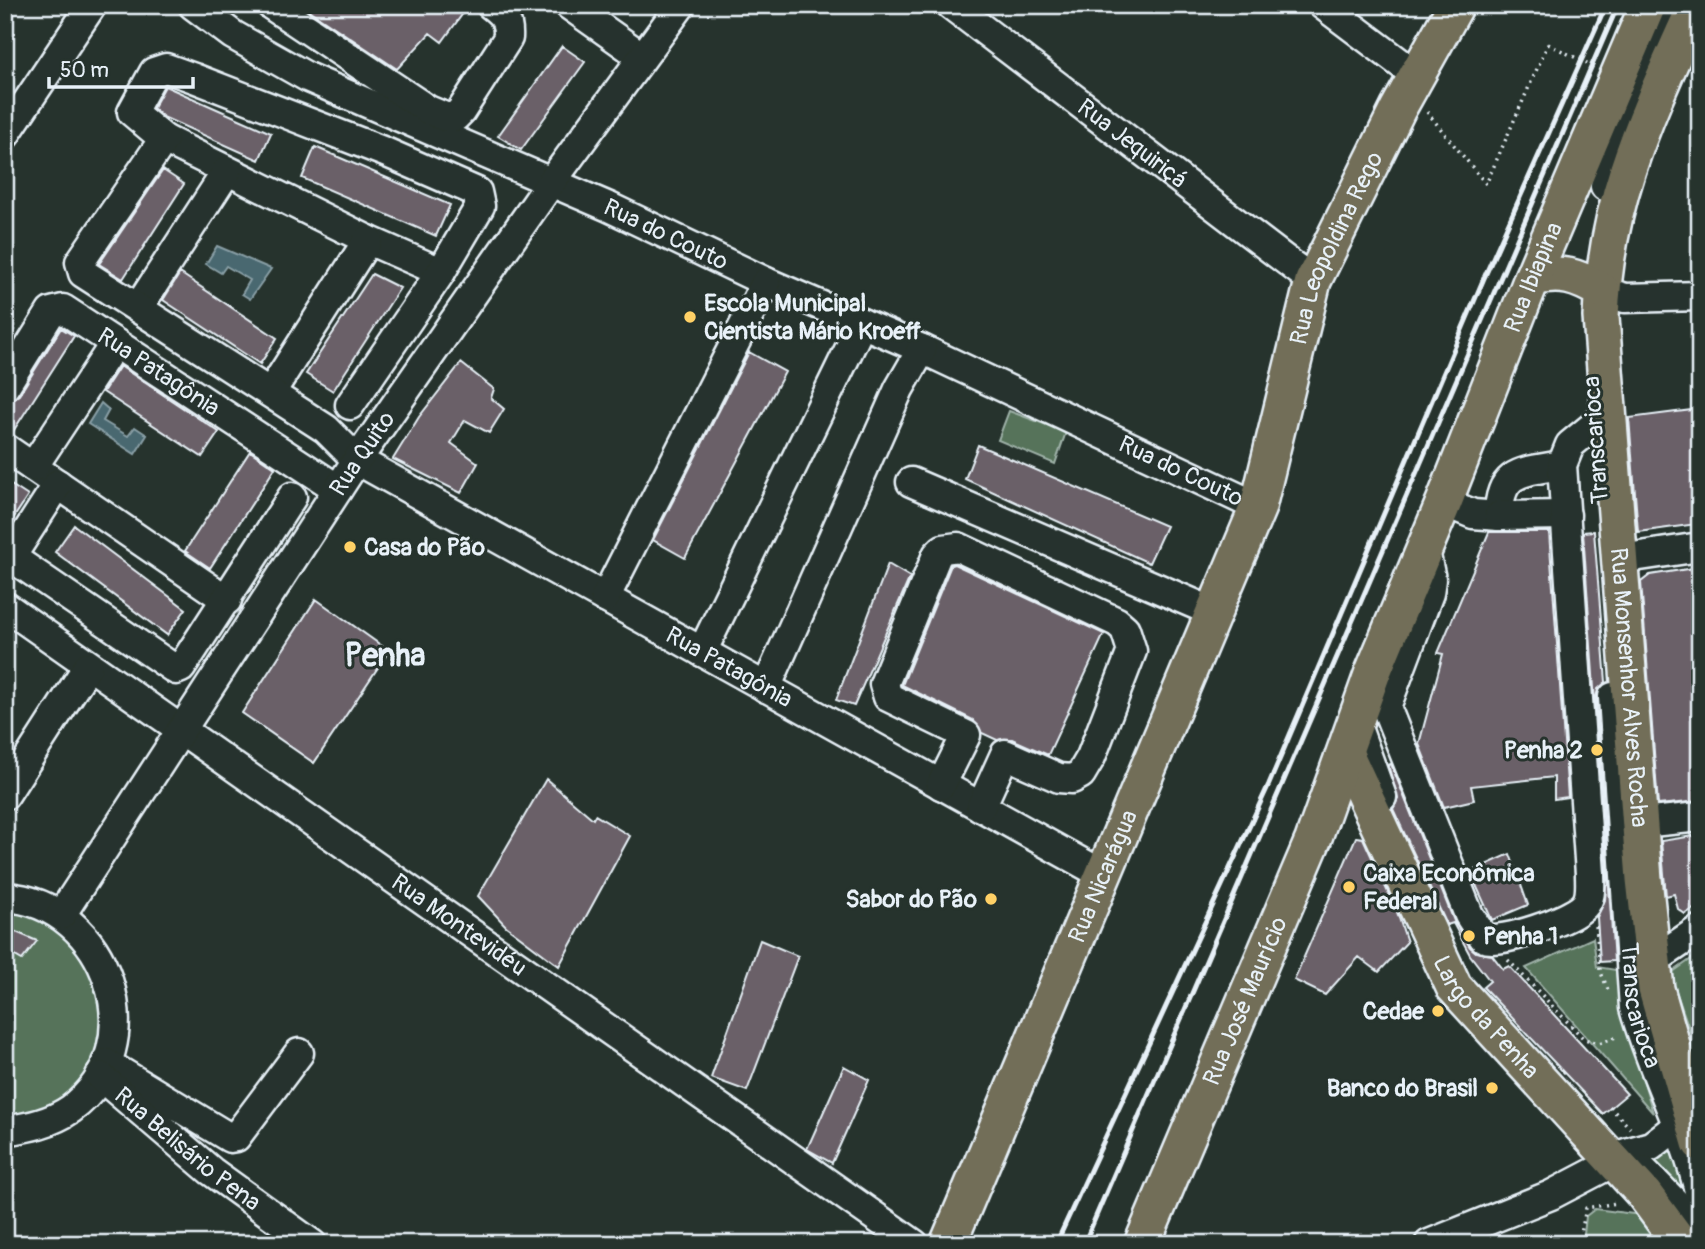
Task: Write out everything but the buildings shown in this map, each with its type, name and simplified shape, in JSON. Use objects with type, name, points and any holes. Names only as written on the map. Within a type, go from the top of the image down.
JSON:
[{"type":"main road","name":"Rua Leopoldina Rego","points":[[1258,507],[1313,281],[1411,85],[1456,5]]},
{"type":"main road","name":"Rua Ibiapina","points":[[1363,721],[1424,551],[1532,278],[1648,5]]},
{"type":"main road","name":"Rua Monsenhor Alves Rocha","points":[[1653,961],[1619,559],[1602,418],[1596,287],[1617,198],[1636,140],[1696,5]]},
{"type":"main road","points":[[1532,278],[1564,274],[1596,287]]},
{"type":"main road","name":"Rua Nicarágua","points":[[948,1244],[1258,507]]},
{"type":"main road","name":"Largo da Penha","points":[[1363,721],[1454,987],[1620,1157],[1681,1244]]},
{"type":"main road","name":"Rua José Maurício","points":[[1142,1244],[1363,721]]},
{"type":"main road","points":[[1653,961],[1656,989],[1692,1096],[1688,1134]]},
{"type":"street","points":[[5,135],[92,5]]},
{"type":"street","name":"Rua do Couto","points":[[192,5],[233,35],[309,78],[552,181],[766,282],[922,349],[1258,507]]},
{"type":"street","points":[[278,7],[428,110],[446,117],[455,117],[508,38],[509,26],[504,15],[491,5]]},
{"type":"street","points":[[569,5],[641,57]]},
{"type":"street","name":"Rua Quito","points":[[61,915],[357,460],[552,181],[681,5]]},
{"type":"street","name":"Rua Jequiriçá","points":[[951,5],[1313,281]]},
{"type":"street","points":[[1323,5],[1411,85]]},
{"type":"street","points":[[1532,278],[1562,245],[1668,5]]},
{"type":"street","points":[[350,405],[441,272],[480,206],[477,192],[385,152],[166,68],[154,72],[132,112],[164,139],[368,240],[441,272]]},
{"type":"street","points":[[1627,97],[1601,202],[1596,287],[1625,298],[1700,296]]},
{"type":"street","name":"Rua Patagônia","points":[[164,139],[80,262],[82,273],[327,429],[357,460],[1102,874]]},
{"type":"street","points":[[138,307],[227,171]]},
{"type":"street","points":[[271,392],[368,240]]},
{"type":"street","points":[[605,598],[766,282]]},
{"type":"street","name":"Rua Patagônia","points":[[5,386],[51,312],[57,308],[63,309],[338,489]]},
{"type":"street","points":[[702,652],[862,323]]},
{"type":"street","points":[[33,467],[115,343]]},
{"type":"street","points":[[766,688],[899,390],[922,349]]},
{"type":"street","points":[[1499,516],[1501,492],[1512,476],[1562,465],[1570,445],[1602,418]]},
{"type":"street","name":"Transcarioca","points":[[1602,418],[1632,995],[1646,1047],[1688,1134],[1700,1195]]},
{"type":"street","points":[[5,448],[226,600]]},
{"type":"street","name":"Rua Monsenhor Alves Rocha","points":[[1495,940],[1574,914],[1585,906],[1589,897],[1590,874],[1562,465]]},
{"type":"street","points":[[911,482],[1213,612]]},
{"type":"street","points":[[58,484],[8,555],[176,670],[181,668],[292,497]]},
{"type":"street","points":[[1444,502],[1474,514],[1566,515]]},
{"type":"street","points":[[950,547],[958,547],[1117,622],[1130,639],[1132,651],[1091,757],[1081,774],[1072,779],[1059,778],[1005,754],[888,697],[885,691],[884,684],[937,555],[950,547]]},
{"type":"street","points":[[1619,559],[1700,547]]},
{"type":"street","name":"Rua Montevidéu","points":[[5,606],[914,1244]]},
{"type":"street","points":[[5,795],[88,666]]},
{"type":"street","name":"Largo da Penha","points":[[1363,721],[1469,915],[1484,938],[1495,940]]},
{"type":"street","points":[[941,785],[966,735]]},
{"type":"street","points":[[981,807],[1005,754]]},
{"type":"street","points":[[1641,823],[1700,817]]},
{"type":"street","points":[[5,897],[23,898],[61,915],[91,945],[107,973],[113,994],[114,1024],[103,1070],[72,1108],[37,1126],[5,1131]]},
{"type":"street","points":[[1653,961],[1700,929]]},
{"type":"street","points":[[103,1070],[230,1138],[236,1137],[299,1053]]},
{"type":"street","name":"Rua Belisário Pena","points":[[103,1070],[211,1171],[312,1244]]},
{"type":"street","points":[[1429,1244],[1551,1195],[1620,1157],[1688,1134]]},
{"type":"street","points":[[1620,1157],[1700,1228]]},
{"type":"path","points":[[1411,85],[1421,105],[1486,184],[1548,44],[1603,71]]},
{"type":"path","points":[[1495,940],[1505,957],[1584,1039],[1599,1043],[1624,1034]]},
{"type":"path","points":[[1579,1244],[1586,1208],[1623,1201]]},
{"type":"green space","points":[[1009,411],[1066,432],[1055,464],[998,440]]},
{"type":"green space","points":[[5,909],[39,918],[69,938],[82,952],[100,983],[104,1016],[91,1067],[74,1094],[66,1102],[52,1109],[5,1123]]},
{"type":"green space","points":[[1593,938],[1597,967],[1616,970],[1619,997],[1653,1113],[1526,968]]},
{"type":"green space","points":[[1700,953],[1700,1060],[1670,974]]},
{"type":"green space","points":[[1677,1144],[1700,1211],[1644,1163]]},
{"type":"green space","points":[[1595,1209],[1641,1215],[1661,1244],[1583,1244],[1586,1216]]},
{"type":"water","points":[[217,246],[271,269],[250,299],[242,294],[250,280],[226,266],[221,273],[206,264]]},
{"type":"water","points":[[101,403],[109,410],[103,421],[128,436],[135,427],[147,435],[135,454],[88,424]]},
{"type":"railway","points":[[1056,1244],[1269,784],[1484,278],[1606,5]]},
{"type":"railway","points":[[1084,1244],[1618,5]]},
{"type":"place","name":"Escola Municipal Cientista Mário Kroeff","points":[[690,317]]},
{"type":"place","name":"Casa do Pão","points":[[350,547]]},
{"type":"place","name":"Penha 2","points":[[1597,750]]},
{"type":"place","name":"Caixa Econômica Federal","points":[[1349,887]]},
{"type":"place","name":"Sabor do Pão","points":[[991,899]]},
{"type":"place","name":"Penha 1","points":[[1469,936]]},
{"type":"place","name":"Cedae","points":[[1438,1011]]},
{"type":"place","name":"Banco do Brasil","points":[[1492,1088]]},
{"type":"district","name":"Penha","points":[[385,656]]}]
